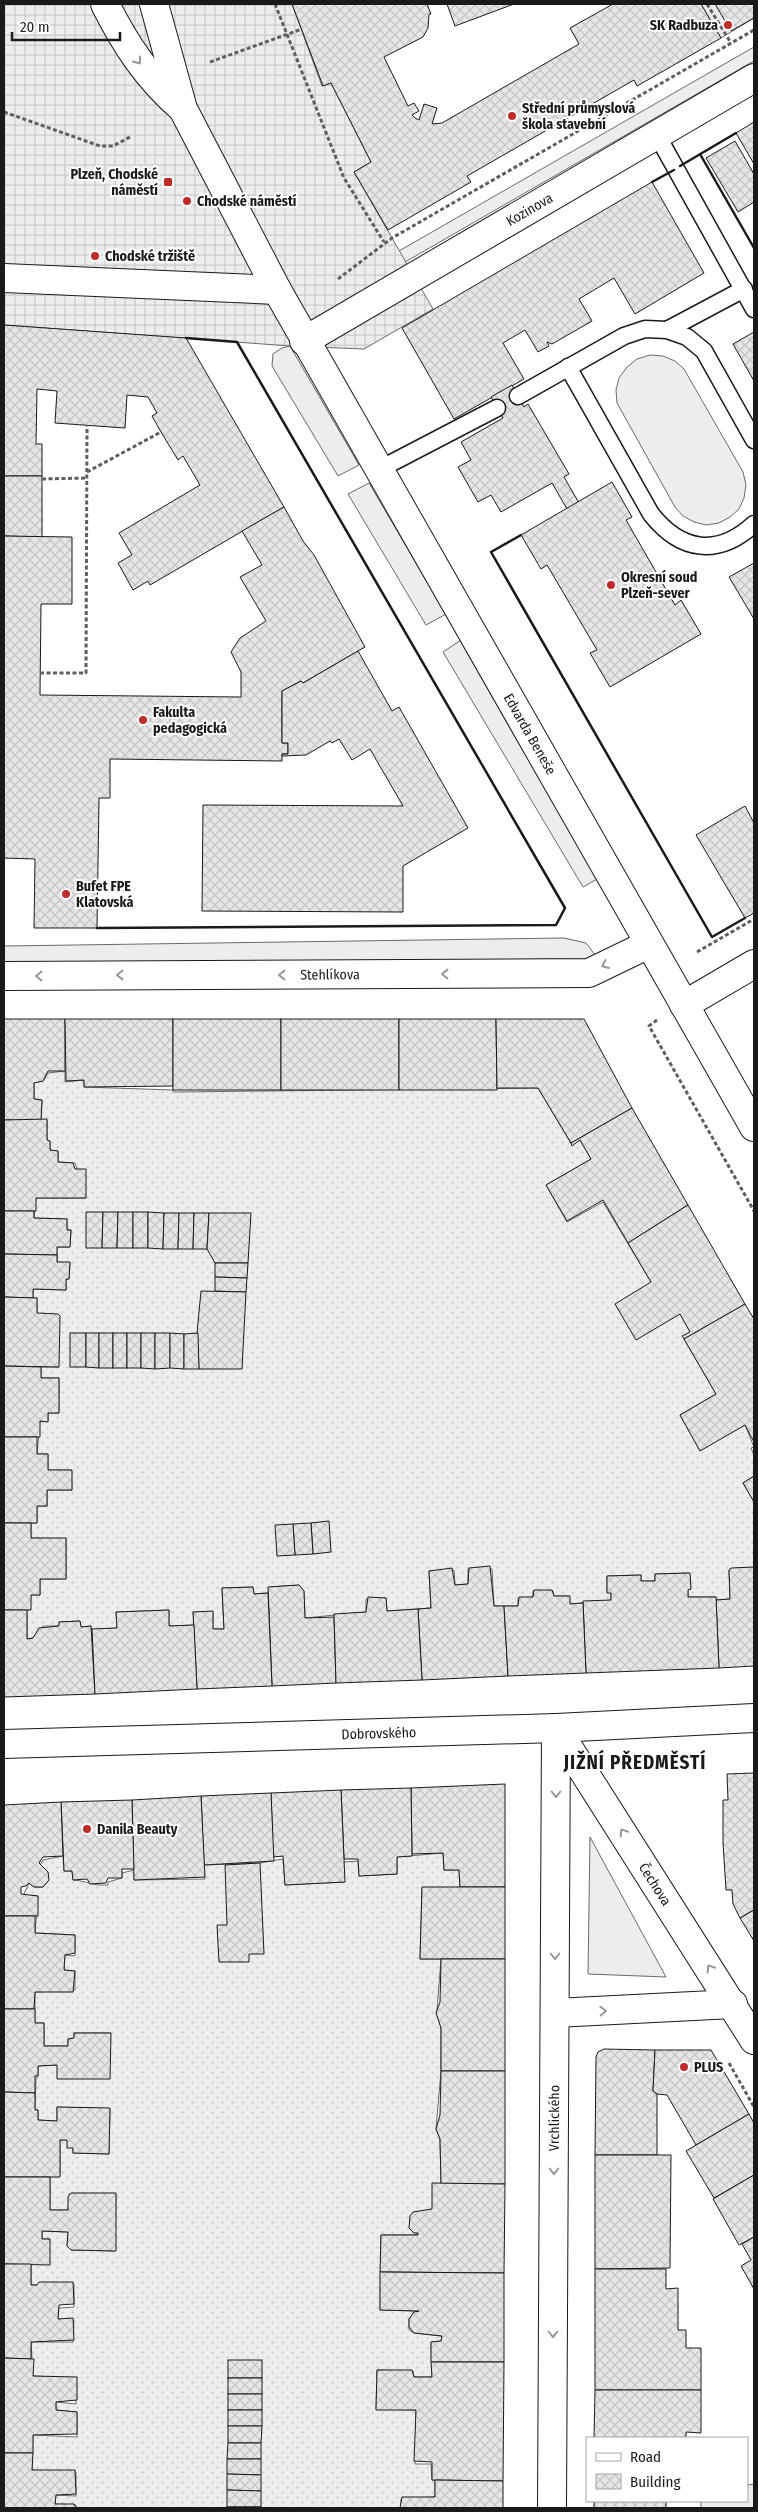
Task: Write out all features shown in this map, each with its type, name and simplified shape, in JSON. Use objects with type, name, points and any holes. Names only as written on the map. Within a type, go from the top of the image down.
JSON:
[{"type":"street","points":[[105,4],[126,42],[149,76],[183,109]]},
{"type":"street","points":[[154,4],[183,109],[304,340]]},
{"type":"street","name":"Kozinova","points":[[304,340],[754,78]]},
{"type":"street","points":[[4,278],[277,290]]},
{"type":"street","name":"Edvarda Beneše","points":[[304,340],[754,1127]]},
{"type":"street","name":"Stehlíkova","points":[[4,976],[588,973],[650,944]]},
{"type":"street","points":[[684,1005],[754,964]]},
{"type":"street","name":"Dobrovského","points":[[4,1744],[556,1728],[754,1718]]},
{"type":"street","name":"Čechova","points":[[556,1728],[733,2004],[754,2040]]},
{"type":"street","name":"Vrchlického","points":[[552,2508],[556,1728]]},
{"type":"street","points":[[555,2013],[733,2004]]},
{"type":"lane","points":[[657,135],[754,309]]},
{"type":"lane","points":[[666,330],[744,289]]},
{"type":"lane","points":[[518,396],[624,336],[645,329],[666,330],[687,337],[704,351],[754,440]]},
{"type":"lane","points":[[568,367],[651,514],[664,530],[681,542],[700,546],[720,545],[740,537],[754,524]]},
{"type":"lane","points":[[378,470],[497,408]]},
{"type":"path","points":[[275,4],[344,178],[384,242]]},
{"type":"path","points":[[707,4],[731,44]]},
{"type":"path","points":[[210,62],[302,30]]},
{"type":"path","points":[[338,280],[384,242],[754,30]]},
{"type":"path","points":[[4,112],[100,146],[113,146],[132,136]]},
{"type":"path","points":[[40,673],[86,673],[87,426]]},
{"type":"path","points":[[87,473],[162,432]]},
{"type":"path","points":[[42,479],[87,478]]},
{"type":"path","points":[[697,952],[754,919]]},
{"type":"path","points":[[684,1005],[649,1026],[754,1211]]},
{"type":"shaded area","name":"Chodské náměstí","points":[[4,4],[292,4],[322,86],[331,83],[371,162],[354,172],[433,309],[364,349],[290,346],[4,325]]},
{"type":"shaded area","name":"SK Radbuza","points":[[701,4],[754,4],[754,18],[721,38]]},
{"type":"shaded area","points":[[754,47],[754,61],[386,273],[399,251]]},
{"type":"shaded area","points":[[290,346],[359,465],[338,476],[272,366],[273,354],[282,348]]},
{"type":"shaded area","points":[[650,355],[663,356],[675,361],[684,369],[743,472],[746,485],[744,498],[739,509],[719,523],[706,525],[694,522],[683,516],[675,507],[617,403],[616,390],[619,378],[627,367],[637,359]]},
{"type":"shaded area","points":[[369,483],[446,614],[426,625],[348,494]]},
{"type":"shaded area","points":[[461,640],[599,878],[583,887],[443,652]]},
{"type":"shaded area","points":[[564,938],[586,943],[595,955],[586,959],[4,966],[4,946]]},
{"type":"shaded area","points":[[65,1071],[65,1082],[84,1080],[84,1087],[173,1090],[174,1092],[538,1088],[572,1145],[580,1140],[591,1159],[546,1185],[567,1222],[603,1202],[651,1282],[680,1314],[692,1335],[684,1339],[716,1394],[680,1415],[700,1450],[745,1425],[754,1447],[751,1448],[754,1455],[754,1476],[743,1483],[754,1502],[754,1569],[729,1570],[730,1599],[716,1600],[716,1597],[688,1597],[688,1590],[691,1589],[689,1573],[655,1574],[655,1581],[641,1581],[641,1575],[607,1576],[607,1592],[611,1593],[611,1600],[570,1604],[569,1596],[554,1596],[553,1591],[533,1591],[533,1597],[518,1599],[518,1606],[494,1606],[492,1569],[468,1569],[468,1584],[455,1585],[454,1570],[429,1571],[431,1608],[387,1611],[386,1598],[366,1599],[366,1612],[305,1618],[304,1591],[299,1585],[269,1587],[268,1593],[254,1594],[253,1587],[222,1588],[224,1629],[213,1629],[213,1613],[193,1612],[194,1625],[169,1626],[169,1610],[116,1612],[117,1628],[92,1630],[91,1626],[81,1627],[80,1621],[59,1622],[59,1626],[43,1626],[33,1638],[27,1639],[27,1610],[31,1595],[40,1595],[40,1579],[66,1579],[66,1539],[31,1538],[31,1523],[37,1523],[37,1506],[47,1506],[47,1490],[72,1490],[71,1470],[48,1470],[48,1454],[37,1454],[40,1421],[48,1421],[48,1413],[59,1413],[59,1378],[41,1378],[41,1367],[59,1367],[37,1313],[37,1298],[33,1298],[33,1289],[66,1290],[66,1279],[69,1279],[70,1263],[57,1262],[57,1247],[70,1247],[71,1230],[67,1230],[67,1219],[34,1218],[36,1198],[86,1198],[75,1163],[58,1162],[58,1151],[50,1150],[50,1141],[47,1140],[47,1120],[41,1120],[42,1100],[34,1099],[34,1083],[44,1080],[48,1073]]},
{"type":"shaded area","points":[[590,1837],[666,1977],[588,1974]]},
{"type":"shaded area","points":[[443,1853],[444,1870],[459,1870],[460,1888],[422,1888],[420,1959],[441,1959],[437,2010],[441,2028],[441,2071],[436,2129],[440,2139],[441,2185],[432,2209],[409,2228],[418,2235],[381,2235],[380,2310],[416,2311],[409,2319],[409,2330],[414,2333],[442,2336],[441,2341],[431,2342],[432,2377],[414,2377],[413,2371],[377,2370],[376,2409],[416,2410],[415,2464],[431,2464],[432,2480],[435,2480],[435,2497],[401,2499],[401,2508],[76,2508],[76,2505],[55,2504],[56,2495],[76,2496],[76,2472],[32,2470],[33,2435],[77,2437],[77,2412],[56,2410],[56,2402],[76,2404],[76,2378],[33,2376],[31,2342],[73,2342],[74,2320],[58,2319],[59,2308],[74,2307],[74,2284],[31,2285],[31,2264],[50,2239],[42,2239],[42,2231],[68,2232],[67,2246],[71,2250],[115,2251],[116,2194],[69,2194],[68,2210],[50,2210],[50,2177],[60,2176],[60,2140],[67,2140],[73,2148],[73,2153],[109,2154],[110,2109],[57,2107],[57,2121],[38,2120],[38,2110],[35,2110],[36,2078],[38,2076],[38,2066],[57,2065],[111,2033],[74,2033],[74,2038],[68,2039],[68,2046],[44,2046],[44,2023],[35,2023],[35,1992],[75,1990],[75,1971],[64,1970],[65,1955],[75,1956],[75,1935],[35,1933],[38,1896],[23,1896],[29,1883],[34,1887],[43,1887],[48,1881],[48,1872],[40,1865],[43,1860],[63,1856],[64,1871],[72,1871],[73,1880],[102,1885],[108,1885],[108,1882],[122,1878],[122,1873],[134,1870],[134,1880],[205,1879],[204,1865],[260,1863],[283,1859],[285,1885],[344,1882],[343,1862],[358,1861],[359,1876],[397,1874],[397,1857]]},
{"type":"shaded area","points":[[754,2484],[754,2508],[701,2508],[701,2502],[748,2502],[748,2485]]},
{"type":"building","name":"Střední průmyslová škola stavební","points":[[292,4],[427,4],[431,14],[429,14],[428,28],[423,37],[384,57],[408,106],[414,103],[419,111],[412,115],[415,118],[419,120],[424,104],[437,108],[432,124],[442,123],[579,44],[570,28],[613,4],[701,4],[721,38],[637,86],[634,80],[467,176],[471,182],[388,230],[354,172],[371,162],[331,83],[323,86]]},
{"type":"building","points":[[447,4],[514,4],[455,26]]},
{"type":"building","name":"SK Radbuza","points":[[715,4],[754,4],[754,18],[731,31]]},
{"type":"building","points":[[754,122],[754,164],[736,133]]},
{"type":"building","points":[[735,141],[754,174],[754,202],[738,212],[706,158]]},
{"type":"building","points":[[652,182],[704,273],[635,314],[614,278],[579,299],[592,321],[552,344],[547,342],[549,346],[538,352],[525,330],[503,343],[524,379],[454,419],[402,328]]},
{"type":"building","points":[[4,325],[186,338],[284,507],[150,585],[148,581],[133,590],[118,563],[132,555],[119,533],[200,485],[183,456],[178,460],[161,432],[152,416],[157,413],[148,397],[127,395],[125,428],[55,423],[57,391],[37,389],[36,444],[42,444],[42,476],[4,476]]},
{"type":"building","points":[[754,332],[754,381],[733,344]]},
{"type":"building","points":[[512,385],[524,407],[528,404],[569,474],[564,477],[579,503],[567,509],[552,483],[501,512],[491,495],[478,502],[458,467],[471,460],[461,442],[503,418],[491,397]]},
{"type":"building","points":[[4,476],[42,476],[42,537],[4,536]]},
{"type":"building","name":"Okresní soud Plzeň-sever","points":[[612,482],[632,517],[626,520],[675,605],[681,600],[701,634],[610,687],[590,653],[597,650],[547,565],[541,569],[521,535]]},
{"type":"building","name":"Fakulta pedagogická","points":[[284,507],[303,541],[314,555],[365,647],[303,683],[301,681],[282,691],[282,743],[288,743],[288,754],[282,754],[282,761],[110,759],[110,798],[99,798],[97,928],[34,928],[35,859],[4,858],[4,536],[72,537],[72,604],[41,604],[40,695],[241,697],[241,672],[231,652],[240,638],[266,621],[240,577],[262,565],[242,531]]},
{"type":"building","points":[[754,563],[754,619],[729,577]]},
{"type":"building","points":[[358,651],[392,711],[399,707],[468,828],[403,866],[403,912],[202,911],[203,805],[403,806],[370,749],[352,760],[339,739],[332,743],[330,741],[306,755],[282,756],[282,754],[288,754],[288,743],[282,743],[282,691],[301,681],[303,683]]},
{"type":"building","points":[[745,806],[754,823],[754,913],[745,918],[696,835]]},
{"type":"building","points":[[4,1019],[65,1019],[65,1071],[48,1071],[43,1081],[34,1083],[34,1099],[42,1100],[41,1120],[4,1120]]},
{"type":"building","points":[[65,1019],[173,1019],[173,1086],[84,1087],[84,1080],[66,1081]]},
{"type":"building","points":[[173,1019],[281,1019],[281,1090],[173,1090]]},
{"type":"building","points":[[281,1019],[399,1019],[399,1090],[281,1090]]},
{"type":"building","points":[[399,1019],[496,1019],[497,1090],[399,1090]]},
{"type":"building","points":[[496,1019],[584,1019],[632,1108],[571,1143],[538,1088],[497,1088]]},
{"type":"building","points":[[632,1108],[688,1205],[628,1243],[603,1200],[567,1221],[546,1185],[591,1159],[580,1140],[572,1146],[571,1143]]},
{"type":"building","points":[[47,1119],[47,1140],[50,1141],[50,1150],[58,1151],[58,1162],[73,1163],[75,1169],[86,1169],[86,1198],[36,1198],[36,1211],[4,1211],[4,1120]]},
{"type":"building","points":[[688,1205],[745,1304],[684,1339],[682,1336],[690,1332],[680,1314],[636,1340],[615,1304],[651,1282],[628,1243]]},
{"type":"building","points":[[4,1211],[34,1211],[34,1218],[67,1219],[67,1230],[71,1230],[70,1247],[57,1247],[57,1255],[4,1254]]},
{"type":"building","points":[[86,1212],[103,1212],[102,1248],[86,1248]]},
{"type":"building","points":[[103,1212],[118,1212],[117,1248],[102,1248]]},
{"type":"building","points":[[118,1212],[133,1212],[133,1248],[117,1248]]},
{"type":"building","points":[[133,1212],[148,1212],[148,1248],[133,1248]]},
{"type":"building","points":[[148,1212],[164,1213],[163,1249],[148,1248]]},
{"type":"building","points":[[164,1213],[179,1213],[178,1249],[163,1249]]},
{"type":"building","points":[[179,1213],[194,1213],[193,1249],[178,1249]]},
{"type":"building","points":[[194,1213],[209,1213],[207,1249],[193,1249]]},
{"type":"building","points":[[209,1213],[251,1213],[248,1263],[215,1263],[207,1249]]},
{"type":"building","points":[[4,1254],[57,1255],[57,1262],[70,1262],[69,1279],[66,1279],[66,1290],[33,1289],[33,1298],[4,1297]]},
{"type":"building","points":[[215,1263],[248,1263],[247,1278],[215,1277]]},
{"type":"building","points":[[215,1277],[247,1278],[246,1292],[215,1291]]},
{"type":"building","points":[[201,1291],[246,1292],[242,1369],[199,1369],[197,1333]]},
{"type":"building","points":[[4,1297],[37,1298],[37,1313],[58,1314],[60,1316],[59,1367],[4,1366]]},
{"type":"building","points":[[745,1304],[754,1319],[754,1442],[745,1425],[700,1451],[680,1415],[716,1394],[684,1339]]},
{"type":"building","points":[[70,1333],[86,1333],[86,1367],[70,1367]]},
{"type":"building","points":[[86,1333],[99,1333],[99,1368],[86,1367]]},
{"type":"building","points":[[99,1333],[113,1333],[113,1368],[99,1368]]},
{"type":"building","points":[[113,1333],[127,1333],[127,1368],[113,1368]]},
{"type":"building","points":[[127,1333],[141,1333],[141,1368],[127,1368]]},
{"type":"building","points":[[141,1333],[155,1333],[155,1369],[141,1368]]},
{"type":"building","points":[[155,1333],[170,1333],[170,1368],[155,1369]]},
{"type":"building","points":[[170,1333],[184,1334],[184,1369],[170,1368]]},
{"type":"building","points":[[198,1333],[199,1369],[184,1369],[184,1334]]},
{"type":"building","points":[[4,1366],[41,1367],[41,1378],[59,1378],[59,1413],[48,1413],[48,1422],[40,1421],[40,1437],[4,1437]]},
{"type":"building","points":[[4,1437],[37,1437],[37,1454],[48,1454],[48,1470],[72,1470],[72,1490],[47,1490],[47,1506],[37,1506],[37,1523],[4,1523]]},
{"type":"building","points":[[754,1476],[754,1502],[743,1483]]},
{"type":"building","points":[[329,1521],[331,1552],[313,1554],[311,1523]]},
{"type":"building","points":[[4,1523],[31,1523],[31,1538],[66,1538],[66,1579],[40,1579],[40,1595],[31,1595],[31,1610],[4,1610]]},
{"type":"building","points":[[311,1523],[313,1554],[295,1555],[293,1524]]},
{"type":"building","points":[[293,1524],[295,1555],[277,1556],[275,1525]]},
{"type":"building","points":[[490,1566],[494,1606],[504,1606],[508,1676],[422,1680],[418,1609],[431,1608],[429,1571],[452,1568],[455,1585],[468,1584],[469,1568]]},
{"type":"building","points":[[754,1567],[754,1666],[719,1668],[716,1600],[730,1599],[729,1570],[731,1568]]},
{"type":"building","points":[[690,1573],[691,1589],[688,1590],[688,1597],[716,1597],[719,1668],[586,1673],[583,1601],[611,1600],[611,1593],[607,1593],[607,1576],[641,1575],[641,1581],[655,1581],[655,1574]]},
{"type":"building","points":[[299,1585],[304,1591],[305,1618],[334,1617],[336,1683],[272,1686],[268,1587]]},
{"type":"building","points":[[253,1587],[254,1594],[268,1593],[272,1686],[197,1689],[193,1612],[213,1611],[213,1629],[224,1629],[222,1588]]},
{"type":"building","points":[[534,1590],[552,1590],[554,1596],[570,1596],[570,1604],[583,1603],[586,1673],[508,1676],[504,1606],[518,1606],[519,1597],[533,1597]]},
{"type":"building","points":[[368,1597],[386,1598],[387,1611],[418,1609],[422,1680],[336,1683],[334,1614],[366,1612]]},
{"type":"building","points":[[4,1610],[27,1610],[27,1639],[33,1638],[39,1628],[59,1626],[59,1622],[80,1621],[81,1627],[91,1626],[95,1694],[4,1697]]},
{"type":"building","points":[[169,1610],[169,1626],[194,1625],[197,1689],[95,1694],[92,1629],[117,1628],[116,1612]]},
{"type":"building","points":[[754,1773],[754,1910],[740,1918],[733,1904],[732,1890],[726,1890],[723,1800],[728,1800],[727,1774]]},
{"type":"building","points":[[505,1784],[505,1887],[460,1887],[459,1870],[444,1870],[443,1853],[412,1854],[411,1788]]},
{"type":"building","points":[[411,1788],[412,1856],[397,1857],[397,1874],[359,1876],[358,1859],[344,1859],[341,1790]]},
{"type":"building","points":[[341,1790],[345,1882],[285,1885],[283,1856],[273,1857],[271,1793]]},
{"type":"building","points":[[271,1793],[274,1861],[204,1865],[201,1796]]},
{"type":"building","points":[[201,1796],[205,1877],[134,1880],[132,1800]]},
{"type":"building","points":[[132,1800],[134,1869],[122,1869],[122,1878],[108,1878],[106,1883],[90,1884],[87,1879],[73,1880],[72,1871],[64,1871],[61,1802]]},
{"type":"building","points":[[61,1802],[63,1856],[43,1857],[39,1863],[48,1872],[49,1880],[43,1887],[34,1887],[29,1883],[21,1887],[21,1894],[38,1896],[38,1916],[4,1916],[4,1805]]},
{"type":"building","points":[[260,1863],[264,1954],[249,1954],[249,1962],[219,1962],[217,1925],[227,1925],[225,1865]]},
{"type":"building","points":[[422,1887],[505,1887],[505,1959],[420,1959]]},
{"type":"building","points":[[754,1910],[754,1941],[740,1918]]},
{"type":"building","points":[[4,1916],[35,1916],[35,1933],[75,1935],[75,1953],[65,1955],[64,1970],[75,1971],[73,1992],[35,1992],[34,2009],[4,2009]]},
{"type":"building","points":[[441,1959],[505,1959],[505,2071],[441,2071],[441,2028],[436,2013],[440,2002]]},
{"type":"building","points":[[4,2009],[35,2009],[35,2023],[44,2023],[44,2046],[68,2046],[68,2039],[74,2038],[74,2033],[111,2033],[110,2079],[57,2079],[57,2065],[38,2066],[38,2076],[35,2076],[35,2093],[4,2092]]},
{"type":"building","points":[[604,2049],[655,2050],[653,2091],[657,2094],[657,2155],[595,2155],[596,2057],[598,2052]]},
{"type":"building","points":[[655,2050],[711,2050],[749,2114],[696,2145],[667,2095],[657,2094],[653,2091]]},
{"type":"building","points":[[441,2071],[505,2071],[505,2184],[441,2184],[440,2139],[436,2129],[440,2115]]},
{"type":"building","points":[[4,2092],[35,2093],[35,2110],[38,2110],[38,2120],[57,2121],[57,2107],[110,2108],[109,2154],[73,2153],[73,2148],[67,2148],[67,2140],[60,2140],[60,2177],[4,2177]]},
{"type":"building","points":[[749,2114],[754,2123],[754,2175],[714,2198],[686,2151]]},
{"type":"building","points":[[595,2155],[671,2155],[670,2268],[595,2269]]},
{"type":"building","points":[[754,2175],[754,2237],[739,2245],[713,2199]]},
{"type":"building","points":[[4,2177],[50,2177],[50,2210],[68,2210],[68,2197],[71,2193],[116,2193],[116,2251],[71,2250],[67,2246],[68,2232],[42,2231],[42,2239],[50,2239],[50,2265],[4,2264]]},
{"type":"building","points":[[432,2183],[505,2184],[504,2273],[380,2272],[381,2235],[418,2235],[418,2233],[414,2233],[409,2228],[410,2216],[413,2212],[432,2209]]},
{"type":"building","points":[[754,2237],[754,2289],[741,2266],[751,2260],[742,2244]]},
{"type":"building","points":[[4,2264],[31,2264],[31,2285],[37,2285],[39,2282],[73,2282],[74,2304],[59,2305],[58,2319],[73,2318],[74,2340],[31,2342],[31,2359],[4,2358]]},
{"type":"building","points":[[595,2269],[666,2269],[666,2289],[678,2288],[678,2330],[686,2330],[686,2348],[701,2348],[701,2390],[595,2390]]},
{"type":"building","points":[[380,2272],[504,2273],[504,2362],[431,2362],[431,2342],[441,2341],[442,2336],[414,2333],[409,2327],[409,2319],[414,2312],[419,2311],[380,2310]]},
{"type":"building","points":[[4,2358],[34,2359],[33,2376],[77,2377],[77,2400],[56,2402],[56,2410],[77,2412],[77,2434],[33,2435],[33,2453],[4,2453]]},
{"type":"building","points":[[228,2360],[262,2360],[262,2378],[228,2378]]},
{"type":"building","points":[[431,2362],[504,2362],[503,2481],[432,2480],[432,2462],[414,2461],[416,2410],[376,2410],[377,2370],[412,2370],[414,2377],[432,2377]]},
{"type":"building","points":[[228,2378],[262,2378],[262,2394],[228,2394]]},
{"type":"building","points":[[595,2390],[701,2390],[701,2433],[686,2432],[686,2437],[594,2437]]},
{"type":"building","points":[[228,2394],[262,2394],[262,2410],[228,2410]]},
{"type":"building","points":[[228,2410],[262,2410],[262,2426],[228,2426]]},
{"type":"building","points":[[228,2426],[262,2426],[261,2443],[228,2443]]},
{"type":"building","points":[[228,2443],[261,2443],[261,2459],[227,2459]]},
{"type":"building","points":[[4,2453],[33,2453],[32,2470],[75,2470],[76,2494],[56,2495],[55,2504],[74,2504],[76,2508],[4,2508]]},
{"type":"building","points":[[227,2459],[261,2459],[261,2475],[227,2474]]},
{"type":"building","points":[[227,2474],[261,2475],[261,2491],[227,2490]]},
{"type":"building","points":[[435,2480],[503,2481],[503,2508],[400,2508],[402,2497],[435,2497]]},
{"type":"building","points":[[227,2490],[261,2491],[261,2507],[227,2507]]},
{"type":"building","points":[[594,2502],[666,2502],[666,2508],[594,2508]]},
{"type":"building","points":[[261,2507],[261,2508],[227,2508]]},
{"type":"wall","points":[[680,166],[736,133]]},
{"type":"wall","points":[[700,154],[754,248]]},
{"type":"wall","points":[[652,182],[674,170]]},
{"type":"wall","points":[[97,928],[556,925],[565,908],[237,342],[186,338]]},
{"type":"wall","points":[[521,535],[491,552],[712,937],[745,918]]},
{"type":"place","name":"SK Radbuza","points":[[728,25]]},
{"type":"place","name":"Střední průmyslová škola stavební","points":[[512,116]]},
{"type":"place","name":"Plzeň, Chodské náměstí","points":[[168,182]]},
{"type":"place","name":"Chodské náměstí","points":[[187,201]]},
{"type":"place","name":"Chodské tržiště","points":[[95,256]]},
{"type":"place","name":"Okresní soud Plzeň-sever","points":[[611,585]]},
{"type":"place","name":"Fakulta pedagogická","points":[[143,720]]},
{"type":"place","name":"Bufet FPE Klatovská","points":[[66,894]]},
{"type":"place","name":"Danila Beauty","points":[[87,1829]]},
{"type":"place","name":"PLUS","points":[[684,2067]]},
{"type":"district","name":"JIŽNÍ PŘEDMĚSTÍ","points":[[635,1762]]}]
